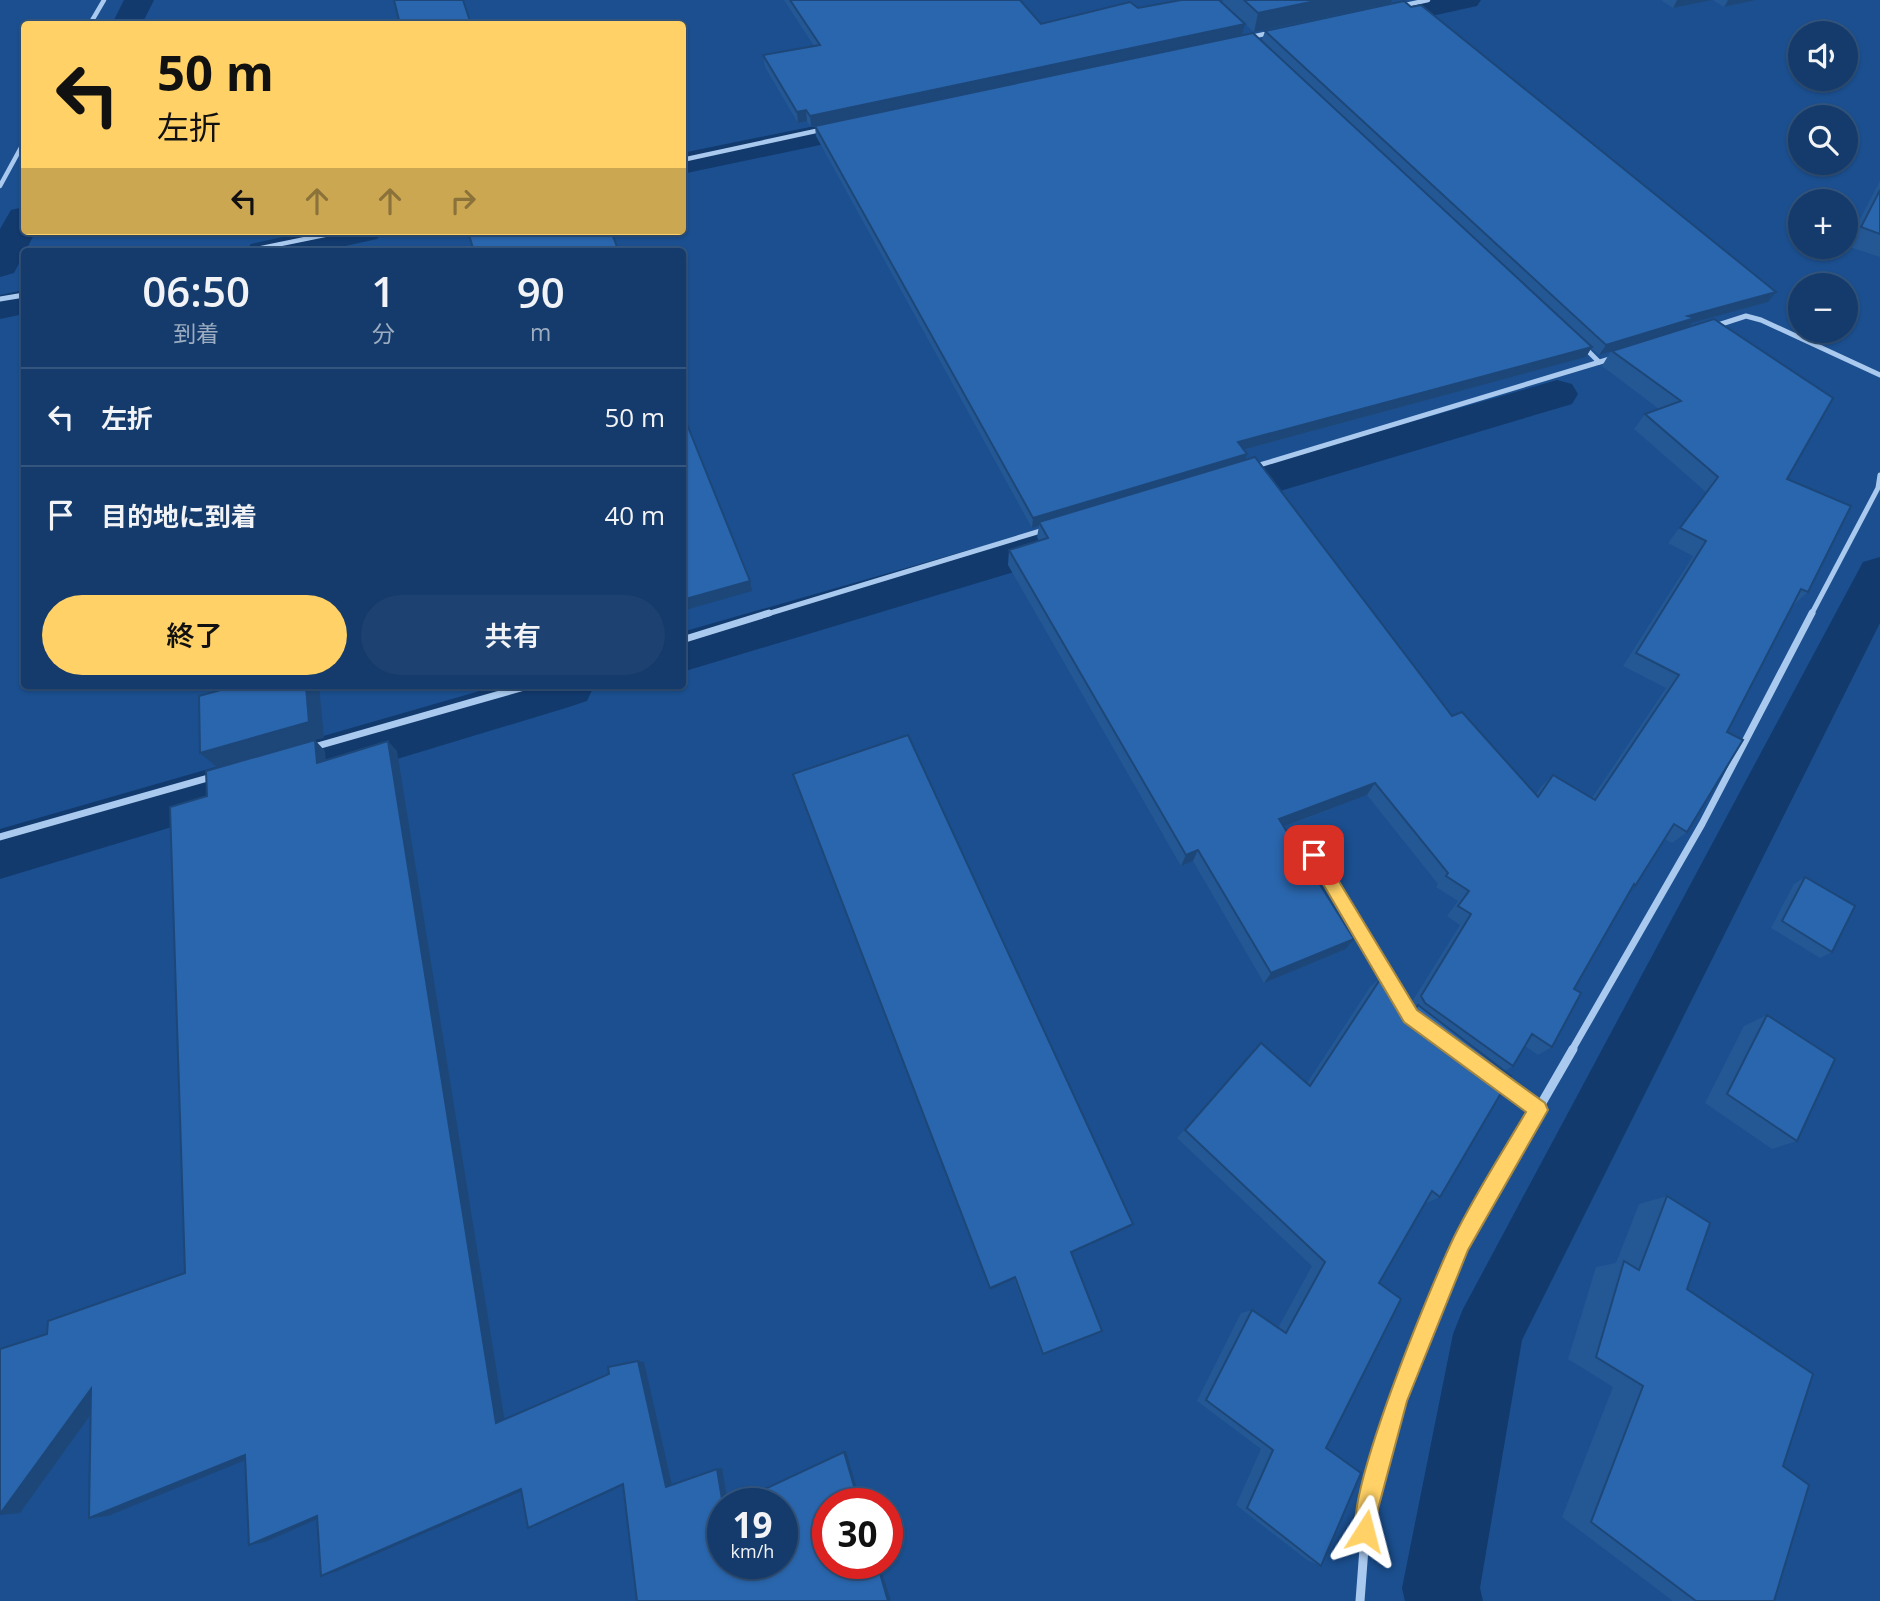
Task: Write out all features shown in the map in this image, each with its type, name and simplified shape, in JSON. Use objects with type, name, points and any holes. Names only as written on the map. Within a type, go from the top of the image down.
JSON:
[{"type":"street","points":[[92,21],[104,0]]},
{"type":"street","points":[[1387,9],[1428,0]]},
{"type":"street","points":[[1242,28],[1262,46]]},
{"type":"street","points":[[1238,40],[1279,31]]},
{"type":"street","points":[[686,159],[832,128]]},
{"type":"street","points":[[0,186],[21,148]]},
{"type":"street","points":[[261,248],[325,235]]},
{"type":"street","points":[[0,299],[21,296]]},
{"type":"street","points":[[1706,329],[1746,316],[1761,320],[1880,375]]},
{"type":"street","points":[[1579,343],[1600,362]]},
{"type":"street","points":[[1241,471],[1626,354]]},
{"type":"street","points":[[1360,1601],[1367,1509],[1396,1401],[1461,1243],[1702,824],[1879,488],[1880,475]]},
{"type":"street","points":[[686,639],[1055,527]]},
{"type":"street","points":[[304,750],[518,689]]},
{"type":"street","points":[[0,837],[225,773]]},
{"type":"street","points":[[1314,855],[1410,1016],[1421,1024]]},
{"type":"street","points":[[1496,1078],[1538,1110]]},
{"type":"building","points":[[394,0],[463,0],[470,21],[399,21]]},
{"type":"building","points":[[790,0],[1020,0],[1041,24],[1130,2],[1138,8],[1181,0],[1219,0],[1245,24],[810,116],[806,110],[797,112],[763,55],[820,45]]},
{"type":"building","points":[[1244,0],[1320,0],[1258,13]]},
{"type":"building","points":[[1404,1],[1411,7],[1421,5],[1776,292],[1688,316],[1695,318],[1606,345],[1265,31]]},
{"type":"building","points":[[1253,33],[1592,347],[1238,442],[1247,454],[1033,518],[815,126]]},
{"type":"building","points":[[1880,190],[1880,234],[1861,227]]},
{"type":"building","points":[[469,235],[613,235],[617,248],[473,248]]},
{"type":"building","points":[[1714,319],[1833,398],[1787,479],[1851,506],[1808,592],[1801,589],[1727,732],[1743,740],[1687,832],[1674,824],[1635,886],[1634,884],[1574,989],[1581,993],[1552,1047],[1532,1034],[1513,1066],[1425,1003],[1421,996],[1471,914],[1458,906],[1469,891],[1446,876],[1448,873],[1375,783],[1279,819],[1354,939],[1271,973],[1198,850],[1186,855],[1009,550],[1048,538],[1039,522],[1255,457],[1452,716],[1462,712],[1538,797],[1553,775],[1595,800],[1679,675],[1636,653],[1706,541],[1680,528],[1718,477],[1645,414],[1681,401],[1612,351]]},
{"type":"building","points":[[686,422],[750,581],[686,599]]},
{"type":"building","points":[[224,689],[306,689],[309,722],[200,753],[199,696]]},
{"type":"building","points":[[908,735],[1133,1224],[1071,1252],[1102,1331],[1043,1354],[1015,1277],[990,1288],[793,774]]},
{"type":"building","points":[[315,740],[317,763],[388,741],[496,1423],[609,1374],[608,1367],[638,1361],[666,1487],[717,1469],[720,1488],[707,1488],[707,1579],[798,1579],[798,1488],[767,1488],[844,1452],[855,1488],[812,1488],[812,1579],[882,1579],[888,1601],[637,1601],[623,1484],[528,1528],[521,1489],[321,1576],[317,1516],[249,1545],[245,1455],[89,1518],[91,1389],[0,1514],[0,1349],[47,1334],[48,1321],[185,1273],[170,807],[207,796],[206,771]]},
{"type":"building","points":[[1805,877],[1855,906],[1832,952],[1782,921]]},
{"type":"building","points":[[1383,975],[1410,1017],[1418,1005],[1511,1076],[1440,1197],[1432,1191],[1379,1283],[1401,1299],[1326,1448],[1361,1473],[1321,1566],[1247,1508],[1273,1450],[1206,1400],[1252,1310],[1286,1333],[1325,1262],[1185,1130],[1261,1043],[1310,1086]]},
{"type":"building","points":[[1767,1015],[1835,1059],[1797,1141],[1727,1094]]},
{"type":"building","points":[[1667,1196],[1710,1223],[1687,1289],[1813,1374],[1783,1466],[1809,1485],[1774,1601],[1696,1601],[1591,1522],[1643,1386],[1596,1357],[1624,1261],[1639,1270]]},
{"type":"waterway","points":[[128,21],[139,0]]},
{"type":"waterway","points":[[1354,24],[1466,0]]},
{"type":"waterway","points":[[686,163],[889,121]]},
{"type":"waterway","points":[[0,265],[21,224]]},
{"type":"waterway","points":[[283,248],[345,235]]},
{"type":"waterway","points":[[0,307],[21,303]]},
{"type":"waterway","points":[[1200,499],[1557,394]]},
{"type":"waterway","points":[[686,651],[1081,535]]},
{"type":"waterway","points":[[1444,1601],[1441,1588],[1488,1334],[1880,575]]},
{"type":"waterway","points":[[0,854],[559,689]]},
{"type":"route","points":[[1314,855],[1410,1016],[1538,1110],[1461,1243],[1396,1401],[1367,1509],[1365,1531]]}]
